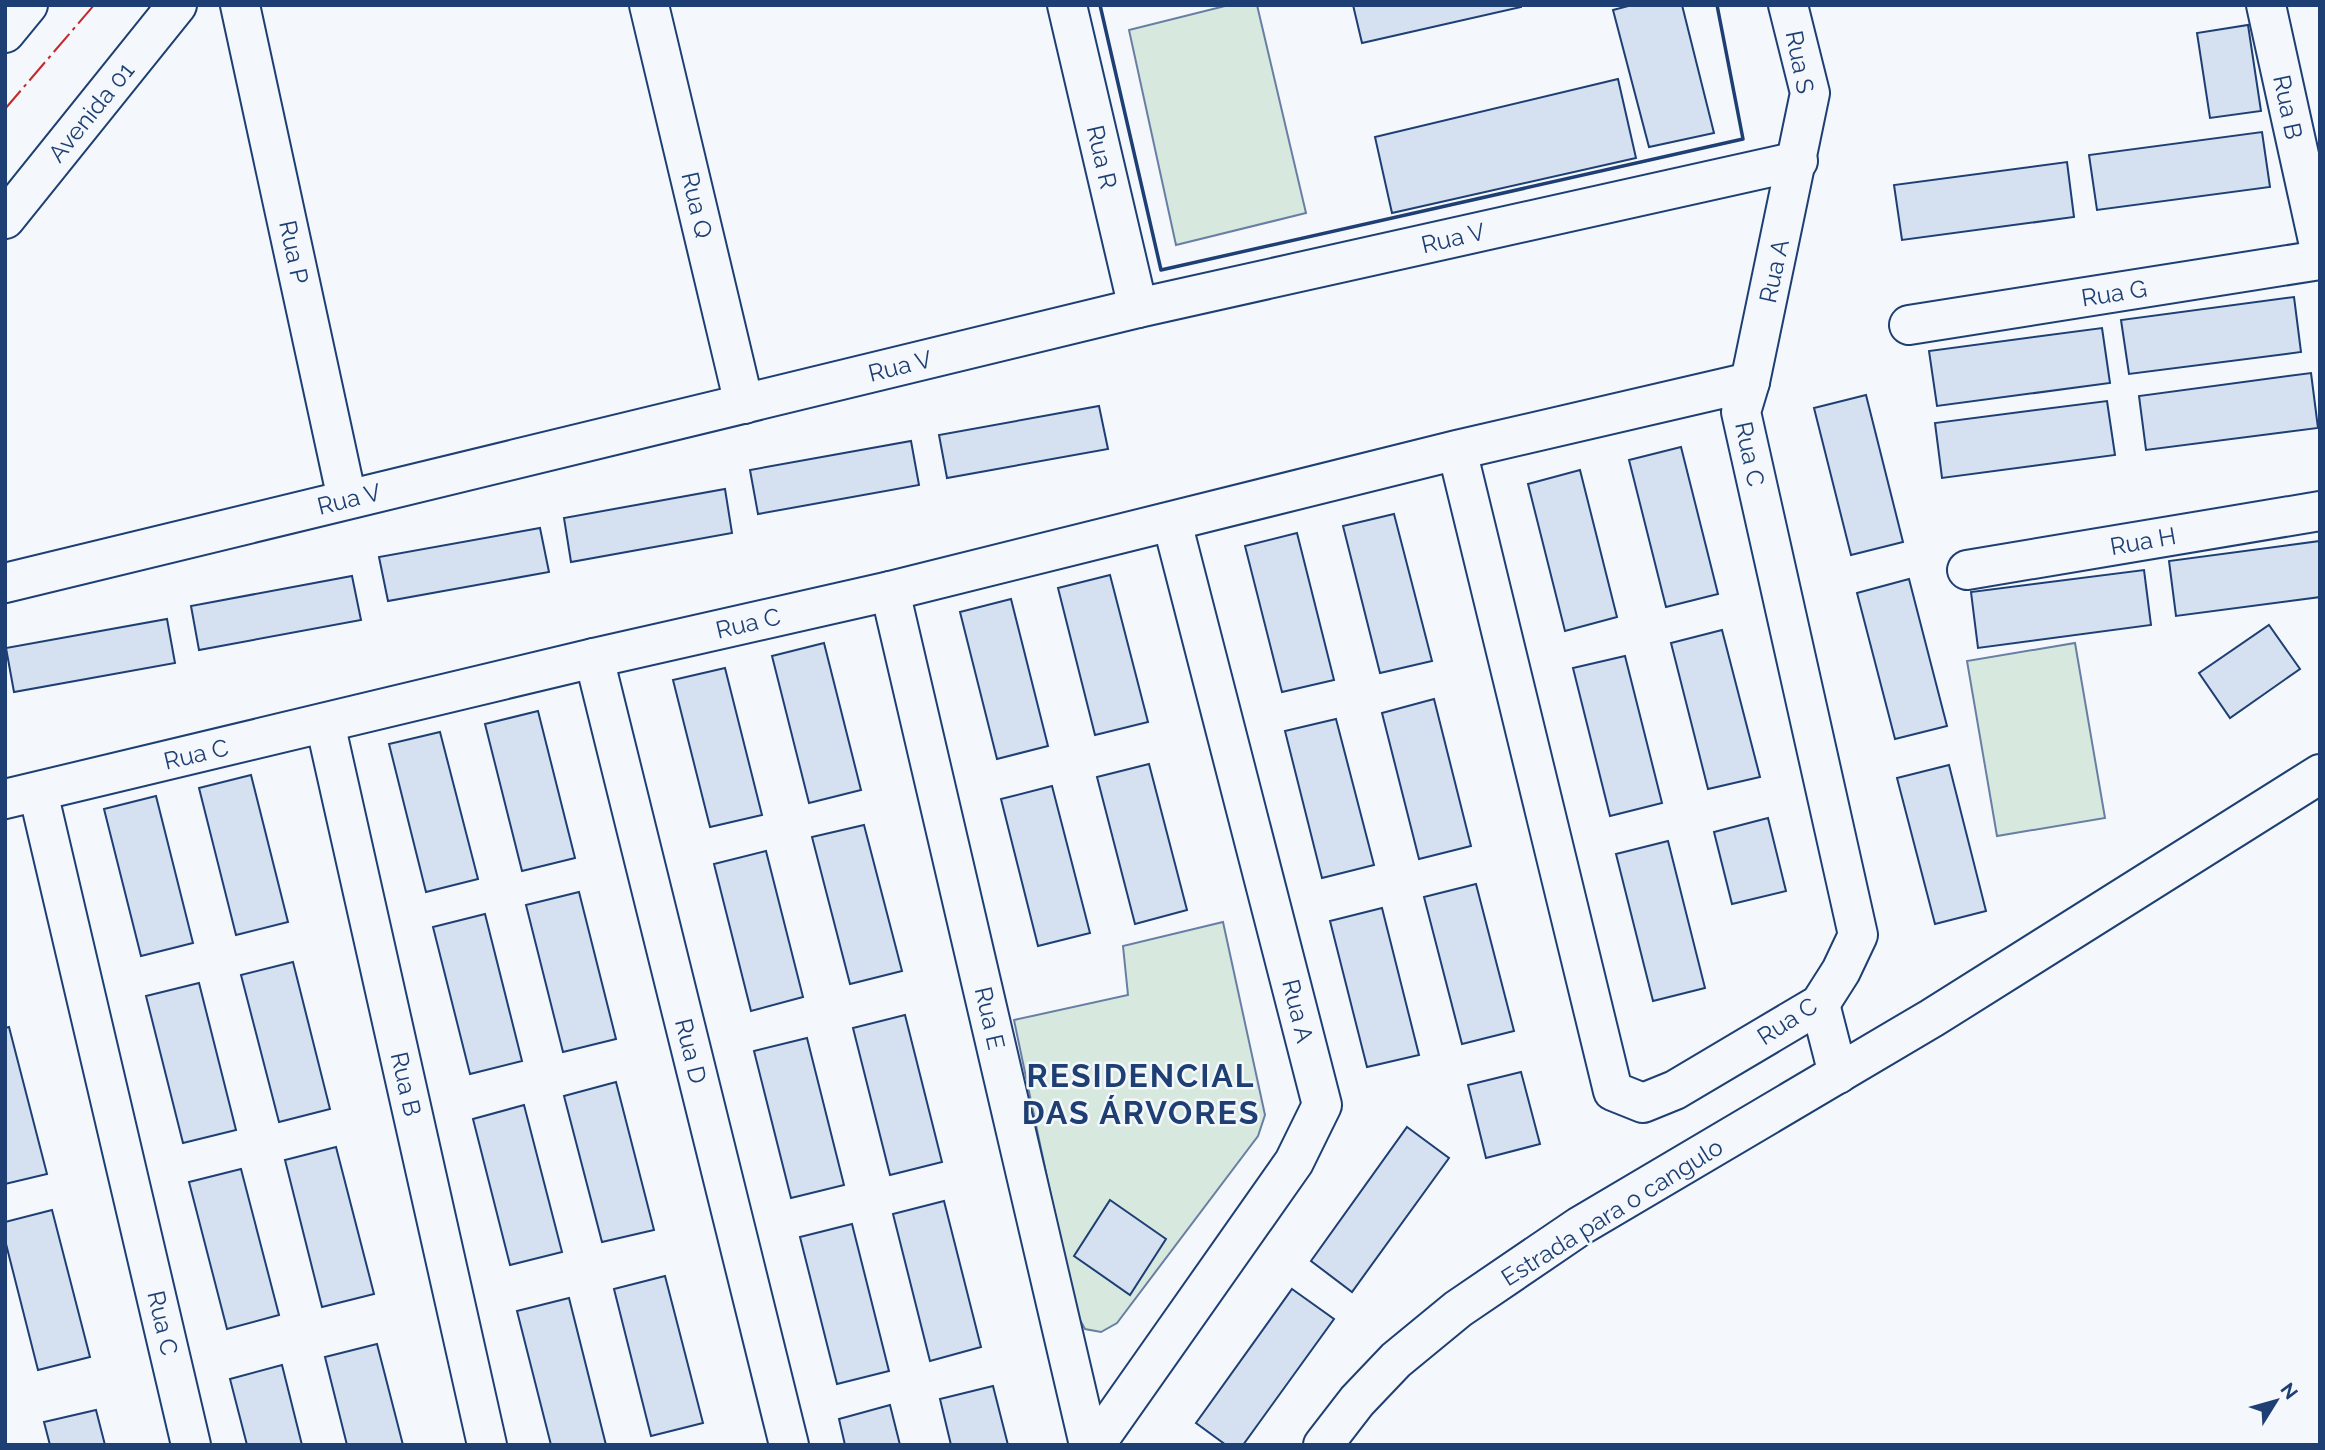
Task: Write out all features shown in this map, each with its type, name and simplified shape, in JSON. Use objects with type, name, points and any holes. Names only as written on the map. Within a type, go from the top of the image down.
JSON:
[{"type":"street","points":[[5,33],[28,5]]},
{"type":"street","name":"Avenida 01","points":[[5,219],[177,5]]},
{"type":"street","name":"Rua P","points":[[240,5],[347,499]]},
{"type":"street","name":"Rua Q","points":[[649,5],[744,404]]},
{"type":"street","name":"Rua R","points":[[1067,5],[1138,309]]},
{"type":"street","name":"Rua S","points":[[1788,5],[1810,93],[1798,161]]},
{"type":"street","name":"Rua B","points":[[2266,5],[2320,250]]},
{"type":"street","name":"Rua V","points":[[5,583],[1138,309],[1798,161]]},
{"type":"street","name":"Rua A","points":[[1750,382],[1798,161]]},
{"type":"street","name":"Rua G","points":[[1909,325],[2320,260]]},
{"type":"street","name":"Rua C","points":[[191,1445],[22,795],[594,658],[890,591],[1457,450],[1750,382],[1741,412],[1858,935],[1841,971],[1820,1004],[1675,1090],[1643,1103],[1613,1091],[1457,450]]},
{"type":"street","name":"Rua H","points":[[1967,570],[2320,511]]},
{"type":"street","name":"Rua A","points":[[1096,1445],[1294,1163],[1322,1105],[1171,522]]},
{"type":"street","name":"Rua E","points":[[890,591],[1089,1445]]},
{"type":"street","name":"Rua D","points":[[594,658],[789,1445]]},
{"type":"street","name":"Rua B","points":[[325,723],[487,1445]]},
{"type":"street","name":"Estrada para o cangulo","points":[[1323,1445],[1357,1401],[1396,1360],[1458,1309],[1580,1226],[1838,1074],[2320,774]]},
{"type":"street","points":[[1820,1004],[1838,1074]]},
{"type":"shaded area","points":[[1229,5],[1257,5],[1306,213],[1176,245],[1129,30]]},
{"type":"shaded area","points":[[2075,643],[2105,818],[1997,836],[1967,661]]},
{"type":"shaded area","points":[[1223,922],[1265,1115],[1258,1136],[1117,1323],[1101,1332],[1085,1329],[1075,1311],[1014,1020],[1128,995],[1123,946]]},
{"type":"building","points":[[1353,5],[1521,5],[1521,7],[1362,43]]},
{"type":"building","points":[[1632,5],[1682,5],[1714,133],[1649,147],[1613,10]]},
{"type":"building","points":[[2248,25],[2261,111],[2210,118],[2197,33]]},
{"type":"building","points":[[1618,79],[1636,158],[1392,213],[1375,137]]},
{"type":"building","points":[[2262,132],[2270,187],[2097,210],[2089,155]]},
{"type":"building","points":[[2067,162],[2074,217],[1902,240],[1894,185]]},
{"type":"building","points":[[2294,297],[2301,352],[2129,374],[2121,320]]},
{"type":"building","points":[[2102,328],[2110,383],[1937,406],[1929,351]]},
{"type":"building","points":[[2311,373],[2318,428],[2146,450],[2139,396]]},
{"type":"building","points":[[1866,395],[1903,542],[1851,555],[1814,408]]},
{"type":"building","points":[[2107,401],[2115,455],[1942,478],[1935,423]]},
{"type":"building","points":[[1099,406],[1108,449],[947,478],[939,435]]},
{"type":"building","points":[[911,441],[919,485],[758,514],[750,470]]},
{"type":"building","points":[[1681,447],[1718,594],[1666,607],[1629,460]]},
{"type":"building","points":[[1580,470],[1617,617],[1565,631],[1528,484]]},
{"type":"building","points":[[725,489],[732,533],[571,562],[564,518]]},
{"type":"building","points":[[1394,514],[1432,661],[1380,673],[1343,526]]},
{"type":"building","points":[[540,528],[549,572],[388,601],[379,557]]},
{"type":"building","points":[[1297,533],[1334,680],[1282,692],[1245,546]]},
{"type":"building","points":[[2320,541],[2320,597],[2176,616],[2169,561]]},
{"type":"building","points":[[2144,570],[2151,625],[1978,648],[1971,592]]},
{"type":"building","points":[[1110,575],[1148,722],[1095,735],[1058,588]]},
{"type":"building","points":[[352,576],[361,620],[199,650],[191,606]]},
{"type":"building","points":[[1909,579],[1947,726],[1895,739],[1857,593]]},
{"type":"building","points":[[1011,599],[1048,746],[997,759],[960,612]]},
{"type":"building","points":[[167,619],[175,663],[14,692],[6,648]]},
{"type":"building","points":[[2269,625],[2300,669],[2230,718],[2199,673]]},
{"type":"building","points":[[1722,630],[1760,777],[1708,789],[1671,643]]},
{"type":"building","points":[[824,643],[861,790],[809,803],[772,656]]},
{"type":"building","points":[[1625,656],[1662,803],[1610,816],[1573,668]]},
{"type":"building","points":[[725,668],[762,815],[710,827],[673,680]]},
{"type":"building","points":[[1434,699],[1471,846],[1419,859],[1382,713]]},
{"type":"building","points":[[538,711],[575,858],[522,871],[485,724]]},
{"type":"building","points":[[1336,719],[1374,865],[1322,878],[1285,731]]},
{"type":"building","points":[[440,732],[478,879],[426,892],[389,744]]},
{"type":"building","points":[[1149,764],[1187,910],[1135,924],[1097,777]]},
{"type":"building","points":[[1949,765],[1986,911],[1935,924],[1897,778]]},
{"type":"building","points":[[251,775],[288,922],[236,935],[199,788]]},
{"type":"building","points":[[1052,786],[1090,933],[1038,946],[1001,799]]},
{"type":"building","points":[[156,796],[193,943],[141,956],[104,809]]},
{"type":"building","points":[[1768,818],[1786,891],[1732,904],[1714,832]]},
{"type":"building","points":[[864,825],[902,971],[850,984],[812,837]]},
{"type":"building","points":[[1668,841],[1705,988],[1653,1001],[1616,854]]},
{"type":"building","points":[[766,851],[803,997],[751,1011],[714,864]]},
{"type":"building","points":[[1476,884],[1514,1031],[1462,1044],[1424,897]]},
{"type":"building","points":[[579,892],[616,1039],[563,1052],[526,905]]},
{"type":"building","points":[[1382,908],[1419,1055],[1367,1067],[1330,921]]},
{"type":"building","points":[[485,914],[522,1061],[470,1074],[433,927]]},
{"type":"building","points":[[293,962],[330,1109],[279,1122],[241,975]]},
{"type":"building","points":[[199,983],[236,1130],[183,1143],[146,996]]},
{"type":"building","points":[[905,1015],[942,1162],[890,1175],[853,1028]]},
{"type":"building","points":[[9,1027],[47,1174],[5,1184],[5,1028]]},
{"type":"building","points":[[807,1038],[844,1185],[791,1198],[754,1051]]},
{"type":"building","points":[[1521,1072],[1540,1144],[1486,1158],[1468,1085]]},
{"type":"building","points":[[616,1082],[654,1230],[602,1242],[564,1096]]},
{"type":"building","points":[[524,1105],[562,1252],[510,1265],[473,1119]]},
{"type":"building","points":[[1407,1127],[1449,1158],[1352,1292],[1311,1261]]},
{"type":"building","points":[[336,1147],[374,1294],[322,1307],[285,1160]]},
{"type":"building","points":[[241,1169],[279,1315],[227,1329],[189,1182]]},
{"type":"building","points":[[1110,1200],[1166,1239],[1130,1295],[1074,1256]]},
{"type":"building","points":[[944,1201],[981,1347],[930,1361],[893,1214]]},
{"type":"building","points":[[52,1210],[90,1357],[38,1370],[5,1240],[5,1222]]},
{"type":"building","points":[[852,1224],[889,1371],[837,1384],[800,1237]]},
{"type":"building","points":[[665,1276],[703,1423],[651,1436],[614,1289]]},
{"type":"building","points":[[1292,1289],[1334,1319],[1243,1445],[1226,1445],[1196,1423]]},
{"type":"building","points":[[569,1298],[606,1445],[551,1445],[517,1311]]},
{"type":"building","points":[[377,1344],[403,1445],[347,1445],[325,1357]]},
{"type":"building","points":[[282,1365],[302,1445],[247,1445],[230,1379]]},
{"type":"building","points":[[993,1386],[1008,1445],[951,1445],[940,1399]]},
{"type":"building","points":[[890,1405],[900,1445],[845,1445],[839,1419]]},
{"type":"building","points":[[96,1410],[105,1445],[50,1445],[44,1422]]},
{"type":"wall","points":[[1100,5],[1161,270],[1743,139],[1717,5]]},
{"type":"power","points":[[5,109],[94,5]]},
{"type":"district","name":"RESIDENCIAL DAS ÁRVORES","points":[[1141,1094]]}]
